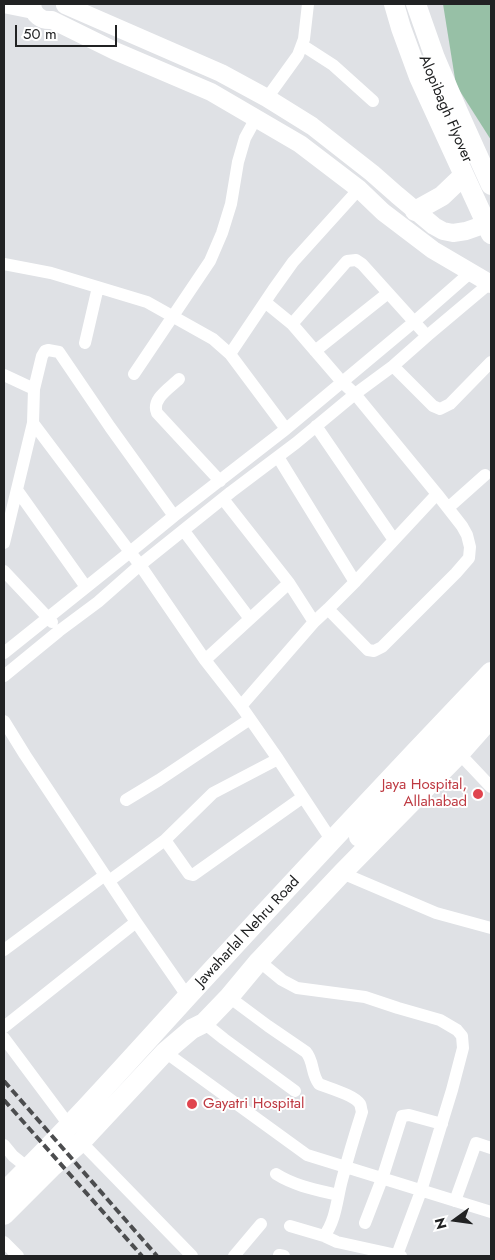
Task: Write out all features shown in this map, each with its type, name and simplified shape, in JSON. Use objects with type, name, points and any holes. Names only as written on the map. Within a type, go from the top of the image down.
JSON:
[{"type":"highway","points":[[394,4],[419,76],[464,175],[490,224]]},
{"type":"highway","name":"Alopibagh Flyover","points":[[404,4],[421,56],[436,94],[476,181],[490,224]]},
{"type":"highway","name":"Alopibagh Flyover","points":[[416,4],[439,67],[491,185]]},
{"type":"highway","points":[[430,4],[436,27],[463,97],[491,161]]},
{"type":"highway","points":[[415,211],[442,196],[464,175]]},
{"type":"highway","name":"Jawaharlal Nehru Road","points":[[4,1215],[69,1125],[491,672]]},
{"type":"highway","points":[[198,1026],[198,1014],[220,997],[491,694]]},
{"type":"highway","name":"Jawaharlal Nehru Road","points":[[220,997],[259,961],[459,754],[491,718]]},
{"type":"highway","name":"Jawaharlal Nehru Road","points":[[4,1192],[34,1173],[52,1166],[81,1142],[165,1052],[198,1026]]},
{"type":"main road","points":[[52,20],[61,15],[65,5],[221,72],[268,98],[312,126],[372,173],[415,211],[443,231],[454,233],[466,232],[490,224]]},
{"type":"main road","points":[[33,8],[42,20],[52,20],[114,51],[211,92],[300,144],[359,189],[383,212],[433,250],[491,284]]},
{"type":"main road","points":[[152,66],[160,46]]},
{"type":"main road","points":[[448,258],[454,233]]},
{"type":"street","points":[[268,98],[298,55],[304,39],[308,4]]},
{"type":"street","points":[[4,8],[33,8]]},
{"type":"street","points":[[302,45],[333,65],[373,101]]},
{"type":"street","points":[[134,374],[210,261],[222,233],[231,204],[244,138],[256,118]]},
{"type":"street","points":[[230,354],[264,302],[294,262],[359,189]]},
{"type":"street","points":[[292,324],[347,261],[356,260],[362,264],[426,336]]},
{"type":"street","points":[[4,267],[51,273],[147,302],[213,339],[230,354],[286,429]]},
{"type":"street","points":[[4,653],[174,516],[286,429],[471,272]]},
{"type":"street","points":[[4,676],[98,602],[140,564],[393,366],[426,336],[491,284]]},
{"type":"street","points":[[85,343],[98,287]]},
{"type":"street","points":[[315,351],[388,293]]},
{"type":"street","points":[[264,302],[292,324],[342,382],[356,394],[462,526],[470,547],[468,558],[456,573],[382,647],[374,651],[368,650],[328,609]]},
{"type":"street","points":[[4,543],[33,423],[34,389],[45,350],[59,352],[174,516]]},
{"type":"street","points":[[393,366],[433,406],[440,409],[450,404],[491,362]]},
{"type":"street","points":[[4,375],[34,389]]},
{"type":"street","points":[[179,379],[160,397],[155,410],[220,481]]},
{"type":"street","points":[[33,423],[140,564],[205,660],[241,706],[278,759],[332,841]]},
{"type":"street","points":[[316,426],[394,540]]},
{"type":"street","points":[[278,457],[355,582]]},
{"type":"street","points":[[448,508],[485,475]]},
{"type":"street","points":[[17,490],[86,587]]},
{"type":"street","points":[[241,706],[314,622],[355,582],[437,494]]},
{"type":"street","points":[[223,499],[289,583],[314,622]]},
{"type":"street","points":[[184,530],[250,619]]},
{"type":"street","points":[[4,571],[59,631]]},
{"type":"street","points":[[205,660],[289,583]]},
{"type":"street","points":[[126,800],[250,719]]},
{"type":"street","points":[[4,721],[136,922],[188,997]]},
{"type":"street","points":[[438,729],[491,787]]},
{"type":"street","points":[[4,950],[165,840],[214,793],[278,759]]},
{"type":"street","points":[[165,840],[189,874],[194,875],[303,797]]},
{"type":"street","points":[[342,873],[436,913],[491,928]]},
{"type":"street","points":[[4,1027],[136,922]]},
{"type":"street","points":[[259,961],[282,980],[296,988],[365,997],[440,1020],[457,1030],[462,1036],[464,1048],[442,1124],[399,1256],[337,1242],[290,1226]]},
{"type":"street","points":[[220,997],[306,1052],[310,1056],[315,1080],[319,1084],[359,1102],[362,1112],[345,1167],[329,1230],[324,1236]]},
{"type":"street","points":[[198,1026],[224,1039],[295,1091]]},
{"type":"street","points":[[4,1038],[69,1125]]},
{"type":"street","points":[[165,1052],[307,1155],[491,1212]]},
{"type":"street","points":[[365,1223],[382,1179],[402,1116],[409,1115],[442,1124]]},
{"type":"street","points":[[81,1142],[192,1256]]},
{"type":"street","points":[[455,1201],[476,1143],[491,1148]]},
{"type":"street","points":[[4,1145],[13,1156],[34,1173]]},
{"type":"street","points":[[276,1174],[298,1185],[338,1195]]},
{"type":"street","points":[[234,1256],[261,1224]]},
{"type":"street","points":[[4,1242],[18,1256]]},
{"type":"green space","points":[[443,4],[491,4],[491,140],[456,85]]},
{"type":"railway","points":[[4,1081],[157,1256]]},
{"type":"railway","points":[[4,1100],[142,1256]]},
{"type":"place","name":"Jaya Hospital, Allahabad","points":[[478,794]]},
{"type":"place","name":"Gayatri Hospital","points":[[192,1104]]}]
